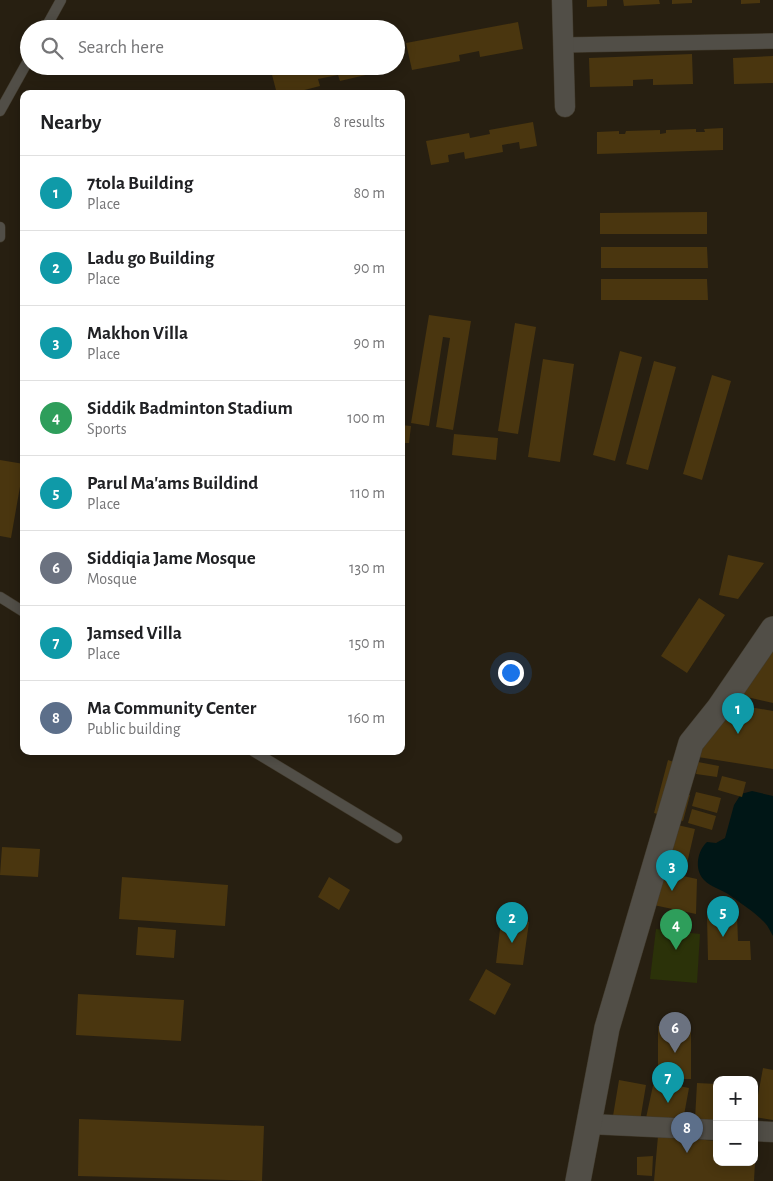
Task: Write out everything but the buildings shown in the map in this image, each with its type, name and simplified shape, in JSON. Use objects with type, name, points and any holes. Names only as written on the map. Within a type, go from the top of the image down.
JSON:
[{"type":"street","points":[[562,0],[564,108]]},
{"type":"street","points":[[564,45],[773,41]]},
{"type":"street","points":[[578,1181],[607,1028],[691,743],[719,708],[773,629]]},
{"type":"street","points":[[589,1124],[713,1130]]},
{"type":"street","points":[[758,1132],[773,1132]]},
{"type":"lane","points":[[51,20],[61,0]]},
{"type":"lane","points":[[0,111],[20,75]]},
{"type":"lane","points":[[0,227],[0,237]]},
{"type":"lane","points":[[0,597],[20,610]]},
{"type":"lane","points":[[260,755],[397,838]]},
{"type":"green space","points":[[656,929],[700,934],[697,983],[650,979]]},
{"type":"shaded area","points":[[752,791],[773,796],[773,936],[766,924],[757,915],[728,894],[704,880],[698,866],[699,855],[707,842],[716,843],[725,838],[734,805],[741,794]]},
{"type":"place","name":"7tola Building","points":[[738,734]]},
{"type":"place","name":"Makhon Villa","points":[[672,891]]},
{"type":"place","name":"Parul Ma'ams Buildind","points":[[723,937]]},
{"type":"place","name":"Ladu go Building","points":[[512,943]]},
{"type":"place","name":"Siddik Badminton Stadium","points":[[676,950]]},
{"type":"place","name":"Siddiqia Jame Mosque","points":[[675,1053]]},
{"type":"place","name":"Jamsed Villa","points":[[668,1103]]},
{"type":"place","name":"Ma Community Center","points":[[687,1153]]}]
